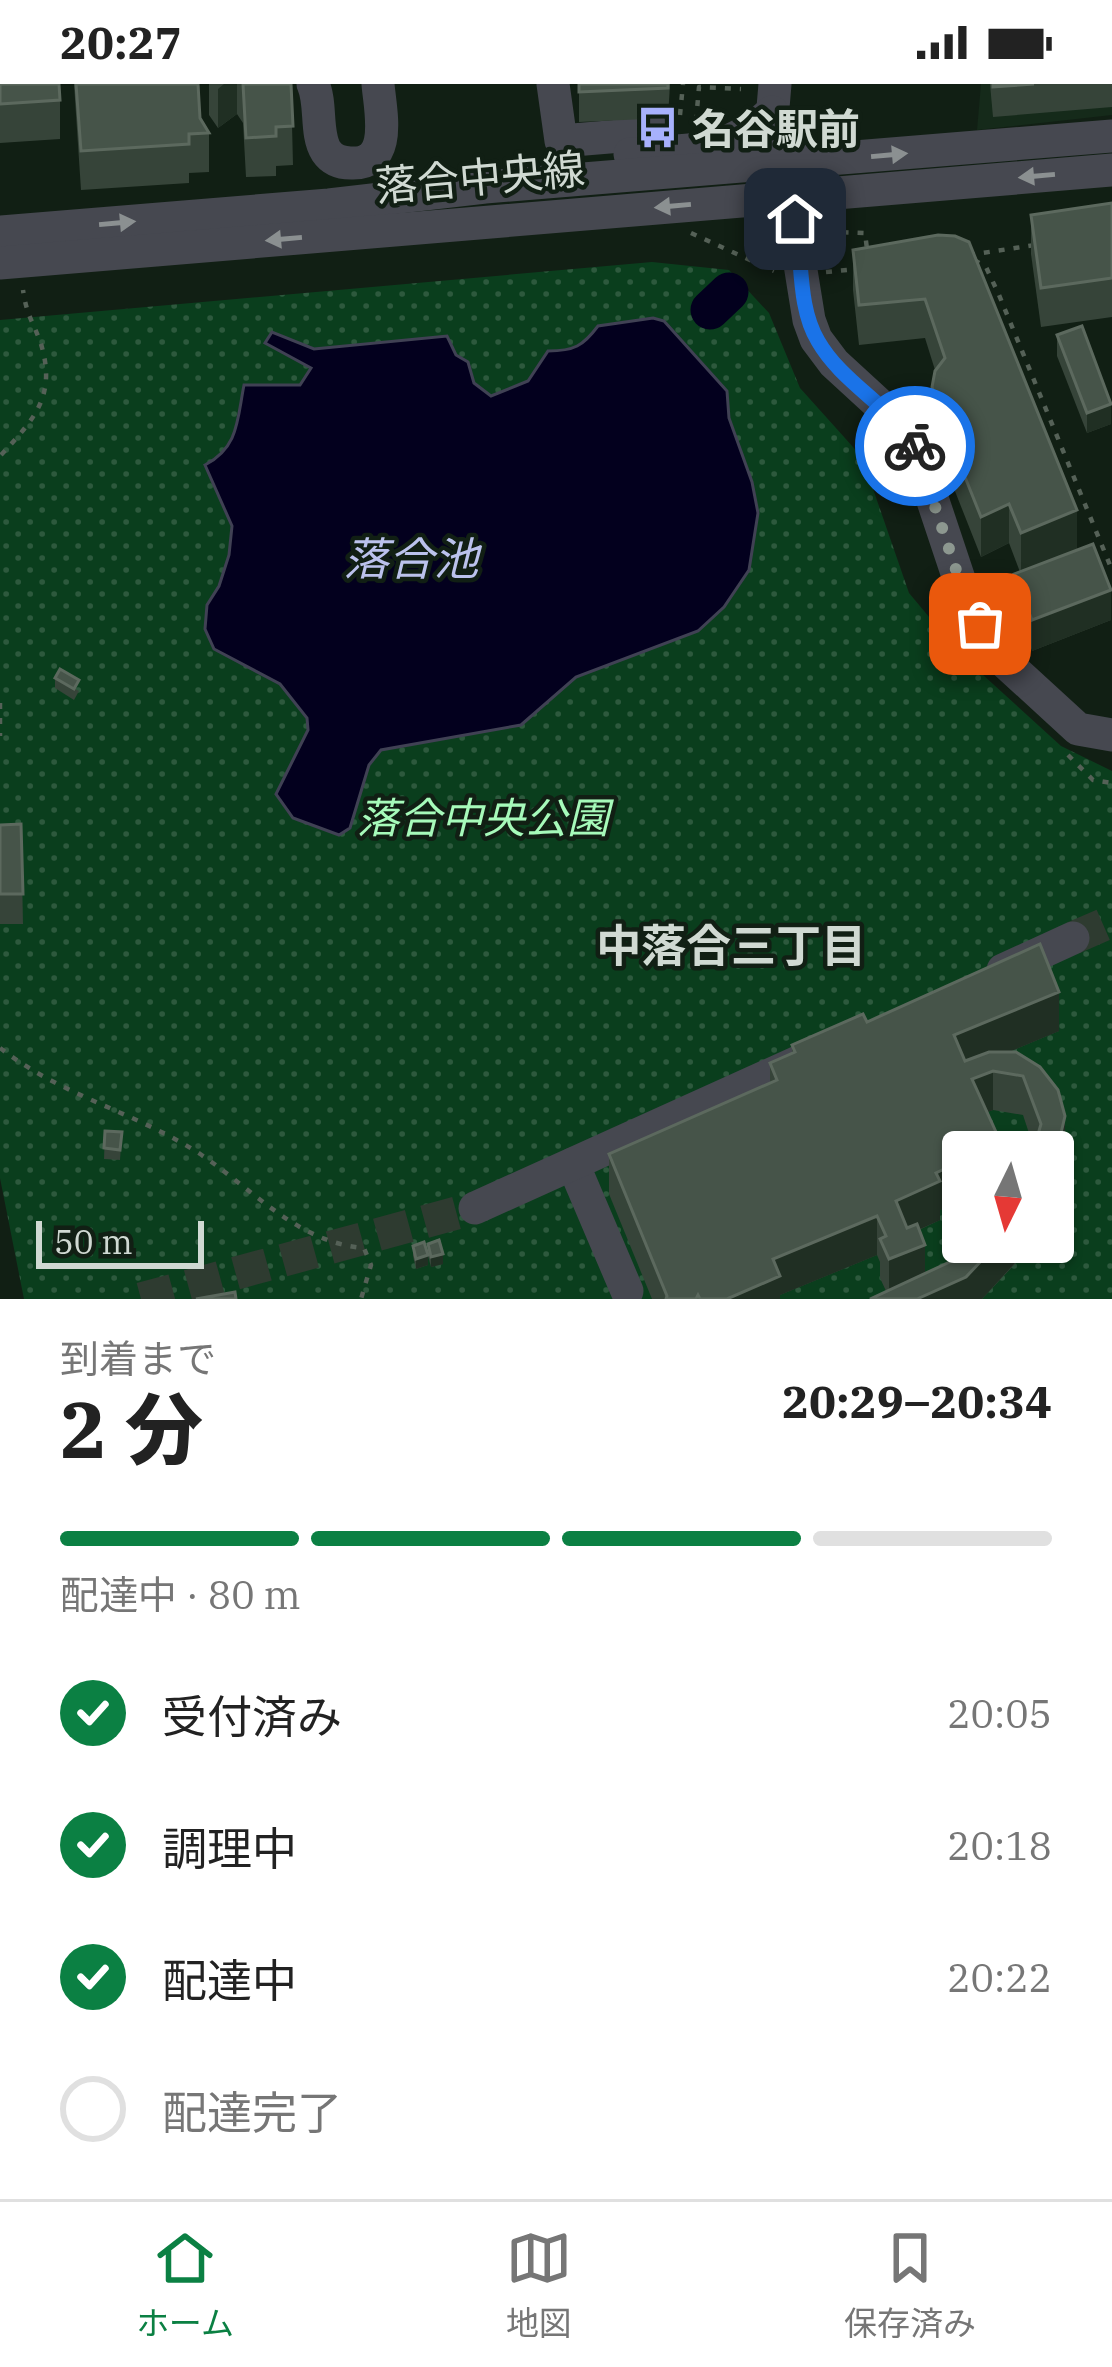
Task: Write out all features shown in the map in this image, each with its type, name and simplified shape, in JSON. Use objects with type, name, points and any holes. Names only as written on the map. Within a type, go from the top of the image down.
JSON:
[{"type":"street","points":[[313,84],[324,148],[335,160],[348,164],[370,158],[380,147],[378,84]]},
{"type":"street","points":[[553,84],[561,141],[727,127],[754,110],[761,92]]},
{"type":"street","points":[[761,92],[772,165],[789,196],[808,320],[816,339],[834,363],[895,419],[915,447],[964,594],[994,653],[1078,729],[1112,734]]},
{"type":"street","points":[[485,187],[537,161],[730,144],[751,133],[761,92]]},
{"type":"street","name":"落合中央線","points":[[0,232],[1112,136]]},
{"type":"street","name":"落合中央線","points":[[0,263],[1112,170]]},
{"type":"street","points":[[964,987],[1072,938]]},
{"type":"street","points":[[475,1208],[833,1046]]},
{"type":"street","points":[[573,1164],[627,1291]]},
{"type":"path","points":[[695,122],[699,87],[761,92]]},
{"type":"path","points":[[845,210],[838,232],[865,233],[870,267],[859,268]]},
{"type":"path","points":[[1050,243],[968,256],[986,267],[1112,570]]},
{"type":"path","points":[[0,454],[34,420],[45,396],[40,343],[27,317],[23,290]]},
{"type":"path","points":[[985,601],[1024,585]]},
{"type":"path","points":[[0,703],[0,736]]},
{"type":"path","points":[[1061,746],[1093,780],[1112,783]]},
{"type":"path","points":[[0,1048],[36,1076],[121,1111],[199,1153],[265,1205],[334,1246],[364,1248],[371,1265],[361,1299]]},
{"type":"shaded area","points":[[981,84],[1112,84],[1112,115],[977,130]]},
{"type":"green space","name":"落合中央公園","points":[[652,262],[729,270],[769,313],[800,388],[862,457],[909,593],[960,654],[1061,746],[1112,771],[1112,1299],[24,1299],[0,1178],[0,320]]},
{"type":"water","name":"落合池","points":[[653,318],[664,321],[727,391],[729,418],[752,482],[758,513],[749,570],[724,607],[698,631],[576,677],[521,725],[381,750],[369,765],[350,828],[339,835],[293,818],[276,794],[308,730],[307,718],[280,684],[214,649],[205,629],[207,605],[229,555],[232,526],[205,465],[230,441],[244,385],[300,385],[311,368],[265,343],[272,332],[314,349],[447,336],[456,355],[468,362],[474,383],[491,396],[528,381],[548,351],[577,346],[598,326]]},
{"type":"building","points":[[0,84],[59,84],[60,100],[0,104]]},
{"type":"building","points":[[76,84],[198,84],[200,118],[209,133],[189,134],[189,144],[81,151]]},
{"type":"building","points":[[243,84],[291,84],[293,126],[276,127],[276,136],[246,138]]},
{"type":"building","points":[[579,84],[668,84],[668,88],[579,92]]},
{"type":"building","points":[[1112,203],[1112,278],[1041,288],[1031,215]]},
{"type":"building","points":[[938,235],[969,242],[1077,510],[1021,533],[1009,504],[981,517],[947,432],[958,426],[932,387],[935,371],[945,358],[925,299],[859,305],[853,250]]},
{"type":"building","points":[[1082,326],[1111,404],[1087,413],[1057,335]]},
{"type":"building","points":[[1093,544],[1111,590],[1032,620],[1014,574]]},
{"type":"building","points":[[60,669],[79,680],[74,689],[55,678]]},
{"type":"building","points":[[21,824],[23,894],[0,894],[0,825]]},
{"type":"building","points":[[1040,944],[1059,992],[954,1035],[965,1061],[989,1052],[1016,1052],[1040,1067],[1058,1090],[1065,1116],[1061,1131],[1039,1131],[1041,1124],[1023,1076],[993,1071],[972,1079],[996,1131],[942,1131],[942,1170],[936,1173],[940,1181],[896,1201],[907,1228],[917,1224],[925,1245],[889,1259],[877,1216],[773,1259],[780,1276],[727,1299],[700,1299],[698,1295],[696,1299],[666,1299],[609,1154],[777,1080],[770,1063],[795,1052],[792,1045],[863,1014],[867,1022]]},
{"type":"building","points":[[105,1131],[122,1132],[120,1150],[104,1148]]},
{"type":"building","points":[[439,1240],[443,1254],[431,1257],[428,1244]]},
{"type":"building","points":[[424,1242],[428,1255],[416,1259],[413,1246]]},
{"type":"building","points":[[947,1263],[979,1263],[966,1277],[917,1299],[870,1299]]},
{"type":"building","points":[[235,1292],[236,1299],[196,1299]]},
{"type":"waterway","points":[[710,310],[729,292]]},
{"type":"tunnel","points":[[1073,938],[1112,921]]},
{"type":"tunnel","points":[[141,1299],[475,1208]]},
{"type":"way so far","points":[[915,446],[964,594],[980,624]]},
{"type":"place","name":"名谷駅前","points":[[658,128]]},
{"type":"district","name":"中落合三丁目","points":[[731,945]]},
{"type":"route","points":[[795,219],[808,320],[816,339],[834,363],[895,419],[915,446]]}]
